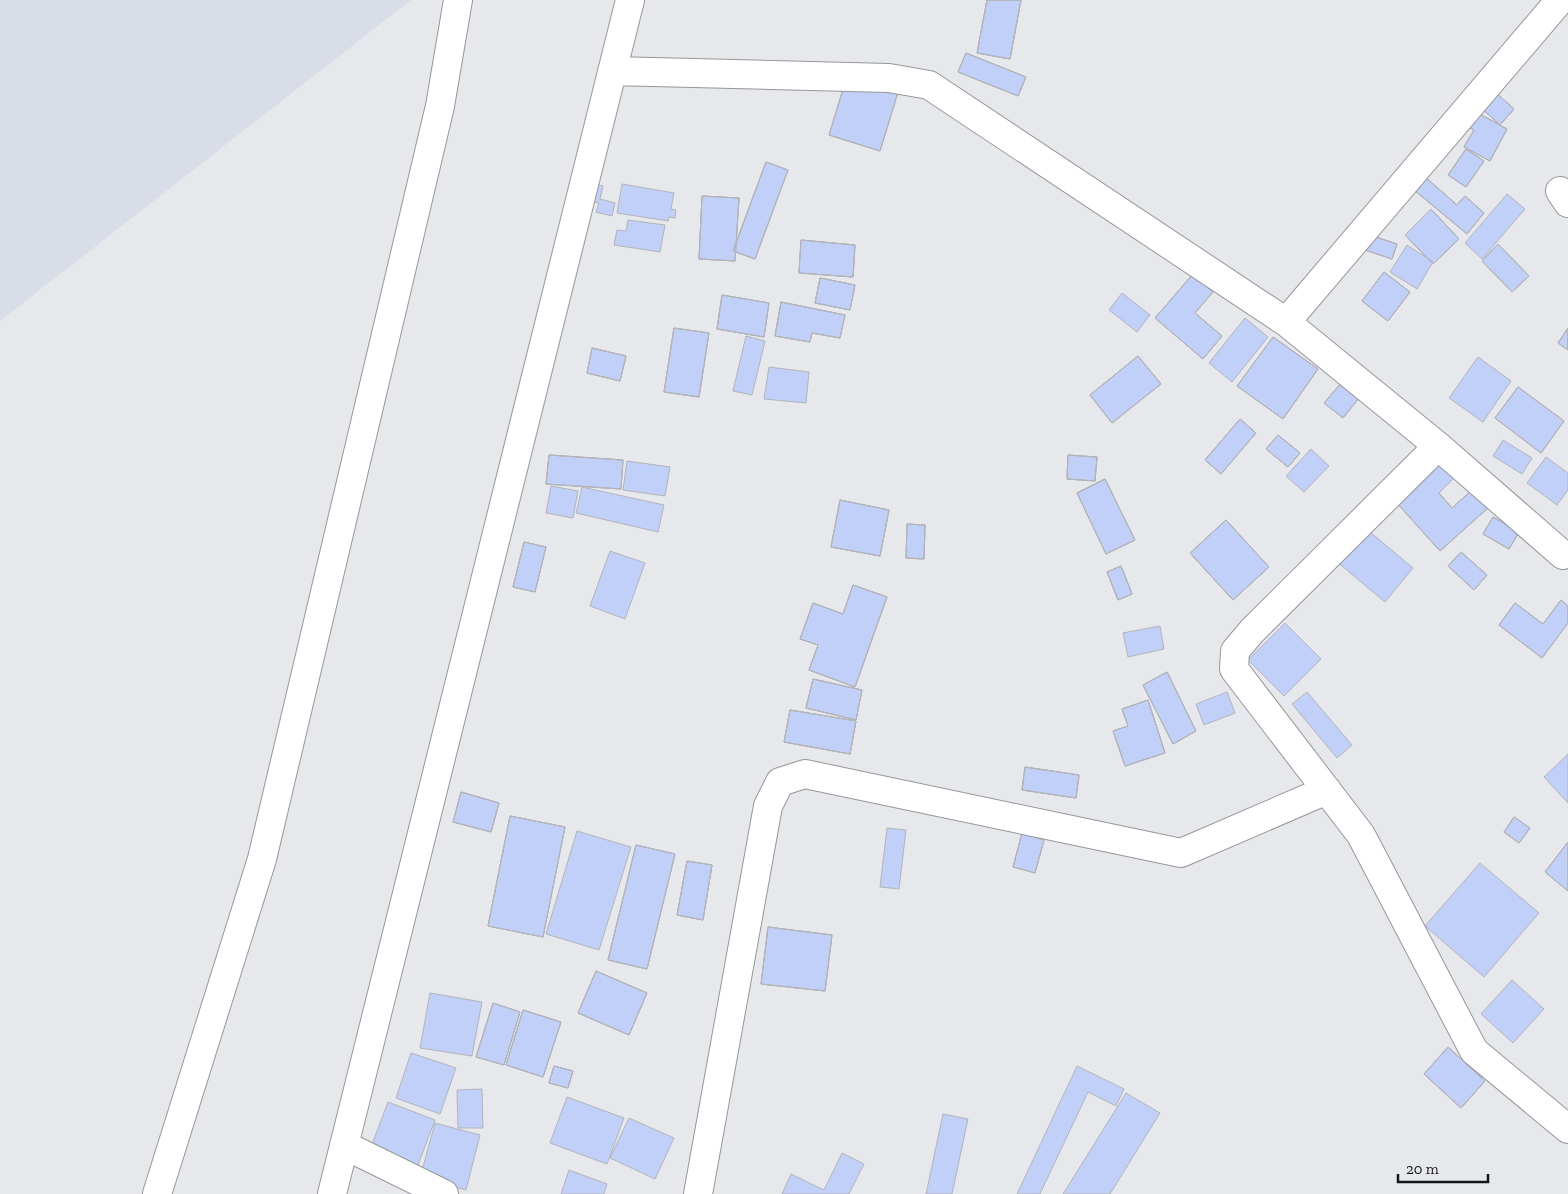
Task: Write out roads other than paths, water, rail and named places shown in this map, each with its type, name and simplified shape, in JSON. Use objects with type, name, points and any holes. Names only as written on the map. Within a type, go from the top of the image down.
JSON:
[{"type":"street","points":[[157,1194],[262,859],[440,106],[458,0]]},
{"type":"street","points":[[332,1194],[630,0]]},
{"type":"street","points":[[1286,322],[1560,0]]},
{"type":"street","points":[[612,71],[889,78],[929,85],[1286,322],[1438,446],[1566,557]]},
{"type":"street","points":[[1438,446],[1252,631],[1235,651],[1234,669],[1361,834],[1474,1050],[1568,1129]]},
{"type":"street","points":[[698,1194],[768,806],[780,782],[805,774],[1181,853],[1326,790]]},
{"type":"street","points":[[344,1145],[444,1194]]}]
